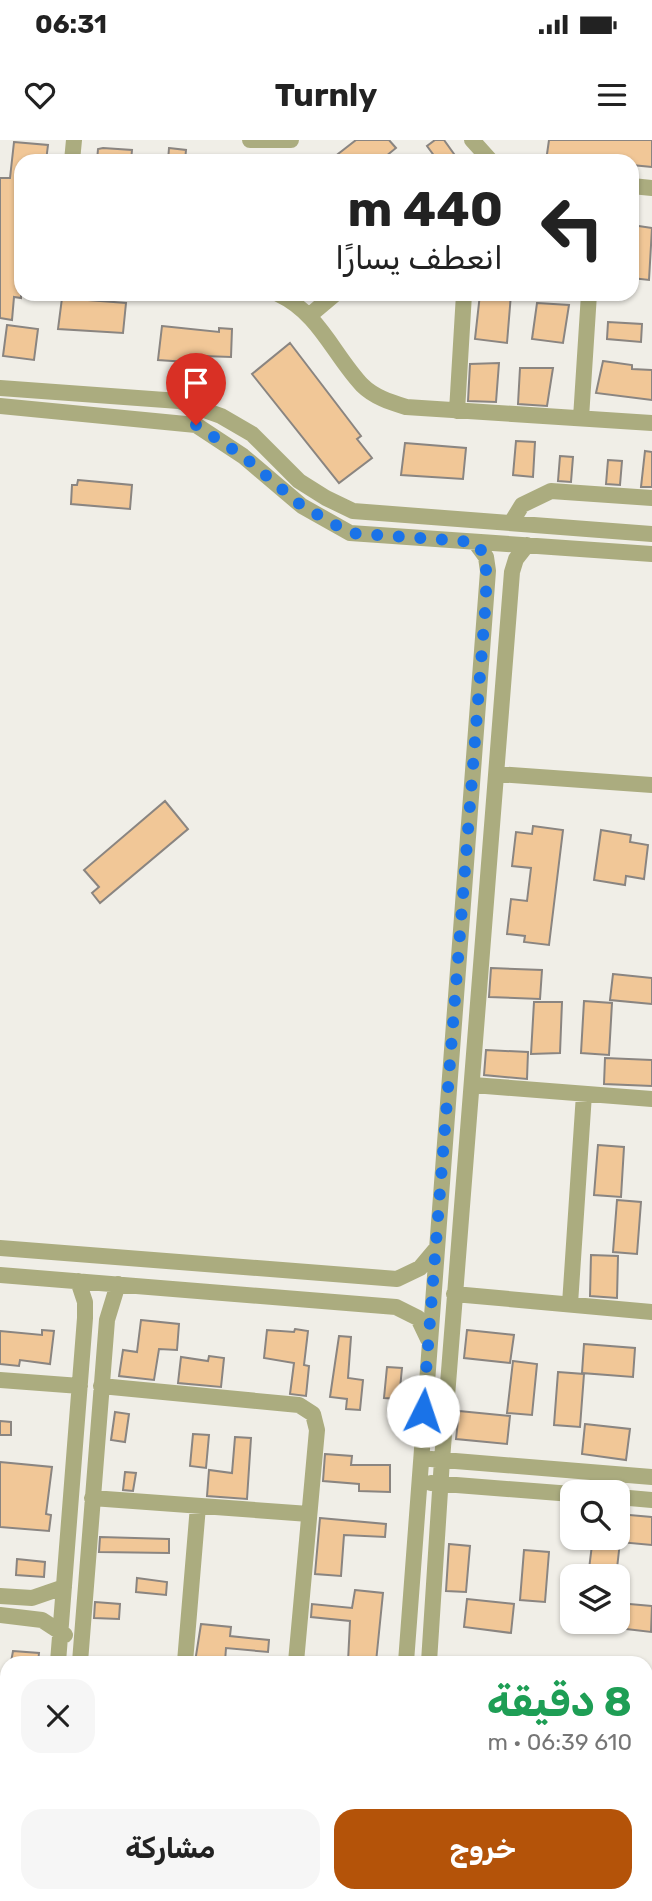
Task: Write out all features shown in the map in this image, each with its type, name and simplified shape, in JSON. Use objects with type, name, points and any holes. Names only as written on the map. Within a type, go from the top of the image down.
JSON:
[{"type":"street","points":[[250,140],[290,140]]},
{"type":"street","points":[[472,140],[485,154]]},
{"type":"street","points":[[294,301],[310,315],[363,386],[383,400],[405,407],[652,423]]},
{"type":"street","points":[[310,315],[327,301]]},
{"type":"street","points":[[457,411],[464,301]]},
{"type":"street","points":[[581,418],[589,301]]},
{"type":"street","points":[[0,388],[179,401],[202,407],[252,434],[299,481],[354,511],[652,534]]},
{"type":"street","points":[[77,412],[78,394]]},
{"type":"street","points":[[0,406],[196,425],[243,456],[302,506],[350,533],[652,554]]},
{"type":"street","points":[[511,523],[522,505],[551,491],[652,498]]},
{"type":"street","points":[[406,1656],[428,1339],[488,570],[486,557],[475,542]]},
{"type":"street","points":[[429,1656],[454,1294],[473,1084],[512,572],[516,559],[527,545]]},
{"type":"street","points":[[497,774],[652,785]]},
{"type":"street","points":[[473,1084],[652,1099]]},
{"type":"street","points":[[570,1304],[584,1094]]},
{"type":"street","points":[[0,1248],[397,1279],[420,1268],[436,1249]]},
{"type":"street","points":[[278,1297],[281,1270]]},
{"type":"street","points":[[0,1275],[396,1307],[418,1318],[428,1339]]},
{"type":"street","points":[[59,1656],[85,1318],[85,1302],[78,1281]]},
{"type":"street","points":[[80,1656],[107,1320],[118,1284]]},
{"type":"street","points":[[454,1294],[652,1312]]},
{"type":"street","points":[[85,1318],[107,1320]]},
{"type":"street","points":[[0,1380],[80,1387]]},
{"type":"street","points":[[102,1386],[307,1409],[316,1422],[317,1430],[297,1656]]},
{"type":"street","points":[[420,1458],[652,1477]]},
{"type":"street","points":[[418,1482],[560,1493]]},
{"type":"street","points":[[92,1498],[309,1514]]},
{"type":"street","points":[[630,1498],[652,1500]]},
{"type":"street","points":[[186,1656],[198,1506]]},
{"type":"street","points":[[0,1596],[32,1598],[64,1587]]},
{"type":"street","points":[[30,1617],[32,1598]]},
{"type":"street","points":[[0,1615],[42,1620],[61,1635],[82,1637]]},
{"type":"building","points":[[356,140],[389,140],[396,148],[389,154],[338,154]]},
{"type":"building","points":[[435,140],[444,140],[454,154],[433,154],[427,146]]},
{"type":"building","points":[[549,140],[652,140],[652,167],[639,166],[639,154],[547,154]]},
{"type":"building","points":[[14,142],[48,145],[47,154],[14,154],[12,320],[0,318],[0,178],[10,178]]},
{"type":"building","points":[[169,148],[186,150],[186,154],[169,154]]},
{"type":"building","points":[[98,149],[132,150],[132,154],[98,154]]},
{"type":"building","points":[[639,226],[652,228],[649,280],[639,279]]},
{"type":"building","points":[[62,301],[126,303],[123,333],[58,329]]},
{"type":"building","points":[[479,301],[510,301],[507,343],[475,339]]},
{"type":"building","points":[[537,303],[569,305],[563,343],[532,339]]},
{"type":"building","points":[[608,322],[642,324],[641,342],[607,339]]},
{"type":"building","points":[[7,325],[38,329],[34,360],[3,356]]},
{"type":"building","points":[[162,326],[219,332],[219,328],[232,329],[231,357],[203,356],[202,363],[158,360]]},
{"type":"building","points":[[290,343],[361,436],[357,439],[372,458],[339,483],[252,374]]},
{"type":"building","points":[[603,361],[632,365],[632,369],[652,370],[652,400],[596,393]]},
{"type":"building","points":[[499,363],[496,402],[468,401],[470,364]]},
{"type":"building","points":[[520,368],[553,368],[547,406],[518,404]]},
{"type":"building","points":[[516,441],[535,442],[533,477],[513,475]]},
{"type":"building","points":[[405,443],[466,448],[463,479],[401,475]]},
{"type":"building","points":[[645,451],[652,452],[652,487],[641,487]]},
{"type":"building","points":[[560,456],[573,457],[571,482],[558,481]]},
{"type":"building","points":[[608,460],[622,461],[620,485],[606,484]]},
{"type":"building","points":[[78,480],[132,485],[130,509],[71,504],[72,485],[77,485]]},
{"type":"building","points":[[165,801],[188,829],[100,903],[92,893],[99,887],[84,870]]},
{"type":"building","points":[[533,826],[563,830],[549,945],[524,942],[525,936],[507,934],[511,899],[527,901],[531,868],[512,866],[516,832],[532,834]]},
{"type":"building","points":[[601,830],[631,835],[630,842],[648,845],[644,879],[626,876],[625,885],[594,880]]},
{"type":"building","points":[[491,968],[542,970],[540,999],[489,997]]},
{"type":"building","points":[[613,974],[652,978],[652,1004],[610,1000]]},
{"type":"building","points":[[584,1001],[612,1003],[609,1055],[581,1053]]},
{"type":"building","points":[[534,1002],[562,1002],[560,1053],[531,1054]]},
{"type":"building","points":[[486,1050],[528,1052],[527,1079],[484,1075]]},
{"type":"building","points":[[605,1058],[652,1060],[652,1086],[604,1084]]},
{"type":"building","points":[[598,1145],[624,1147],[621,1197],[594,1195]]},
{"type":"building","points":[[617,1200],[641,1202],[637,1254],[613,1252]]},
{"type":"building","points":[[591,1255],[618,1256],[617,1298],[590,1296]]},
{"type":"building","points":[[141,1320],[179,1324],[177,1350],[159,1349],[154,1380],[119,1376],[123,1350],[137,1352]]},
{"type":"building","points":[[295,1329],[308,1331],[304,1365],[309,1366],[306,1396],[290,1394],[294,1363],[264,1358],[267,1330],[294,1332]]},
{"type":"building","points":[[42,1330],[54,1331],[50,1364],[20,1360],[19,1366],[0,1364],[0,1331],[42,1335]]},
{"type":"building","points":[[467,1330],[514,1335],[510,1363],[464,1358]]},
{"type":"building","points":[[339,1336],[351,1337],[348,1378],[363,1380],[360,1410],[346,1409],[347,1399],[330,1397]]},
{"type":"building","points":[[584,1344],[635,1348],[633,1377],[582,1373]]},
{"type":"building","points":[[209,1356],[224,1358],[221,1387],[178,1383],[181,1357],[208,1361]]},
{"type":"building","points":[[513,1361],[537,1364],[532,1415],[507,1413]]},
{"type":"building","points":[[387,1367],[402,1368],[399,1399],[384,1398]]},
{"type":"building","points":[[558,1372],[584,1374],[580,1427],[554,1425]]},
{"type":"building","points":[[459,1411],[510,1416],[507,1444],[456,1439]]},
{"type":"building","points":[[115,1412],[129,1414],[125,1442],[111,1440]]},
{"type":"building","points":[[0,1421],[11,1422],[11,1435],[0,1435]]},
{"type":"building","points":[[585,1424],[630,1429],[626,1460],[582,1454]]},
{"type":"building","points":[[193,1434],[209,1435],[206,1468],[190,1466]]},
{"type":"building","points":[[235,1437],[251,1438],[247,1499],[207,1496],[209,1470],[232,1473]]},
{"type":"building","points":[[325,1454],[352,1456],[351,1465],[390,1465],[390,1492],[359,1491],[359,1484],[323,1481]]},
{"type":"building","points":[[0,1462],[52,1467],[46,1514],[51,1515],[49,1531],[0,1527]]},
{"type":"building","points":[[125,1472],[136,1473],[133,1491],[123,1490]]},
{"type":"building","points":[[630,1515],[652,1517],[652,1545],[630,1543]]},
{"type":"building","points":[[320,1518],[386,1524],[385,1537],[344,1535],[341,1576],[315,1574]]},
{"type":"building","points":[[100,1537],[169,1539],[169,1553],[99,1552]]},
{"type":"building","points":[[449,1544],[470,1546],[466,1592],[446,1591]]},
{"type":"building","points":[[524,1550],[549,1552],[545,1602],[520,1600]]},
{"type":"building","points":[[591,1550],[619,1550],[617,1564],[590,1564]]},
{"type":"building","points":[[17,1559],[45,1562],[44,1577],[16,1575]]},
{"type":"building","points":[[137,1578],[167,1582],[166,1595],[136,1592]]},
{"type":"building","points":[[355,1590],[383,1593],[377,1656],[348,1656],[350,1621],[311,1617],[312,1604],[352,1608]]},
{"type":"building","points":[[467,1599],[514,1604],[511,1633],[464,1627]]},
{"type":"building","points":[[95,1602],[120,1604],[119,1619],[94,1618]]},
{"type":"building","points":[[630,1604],[652,1606],[651,1632],[630,1629]]},
{"type":"building","points":[[201,1624],[231,1627],[230,1636],[269,1640],[268,1652],[226,1648],[225,1656],[196,1656]]},
{"type":"building","points":[[13,1651],[39,1653],[39,1656],[12,1656]]},
{"type":"route","points":[[196,425],[243,456],[302,506],[350,533],[475,542],[486,557],[486,598],[423,1411]]}]
